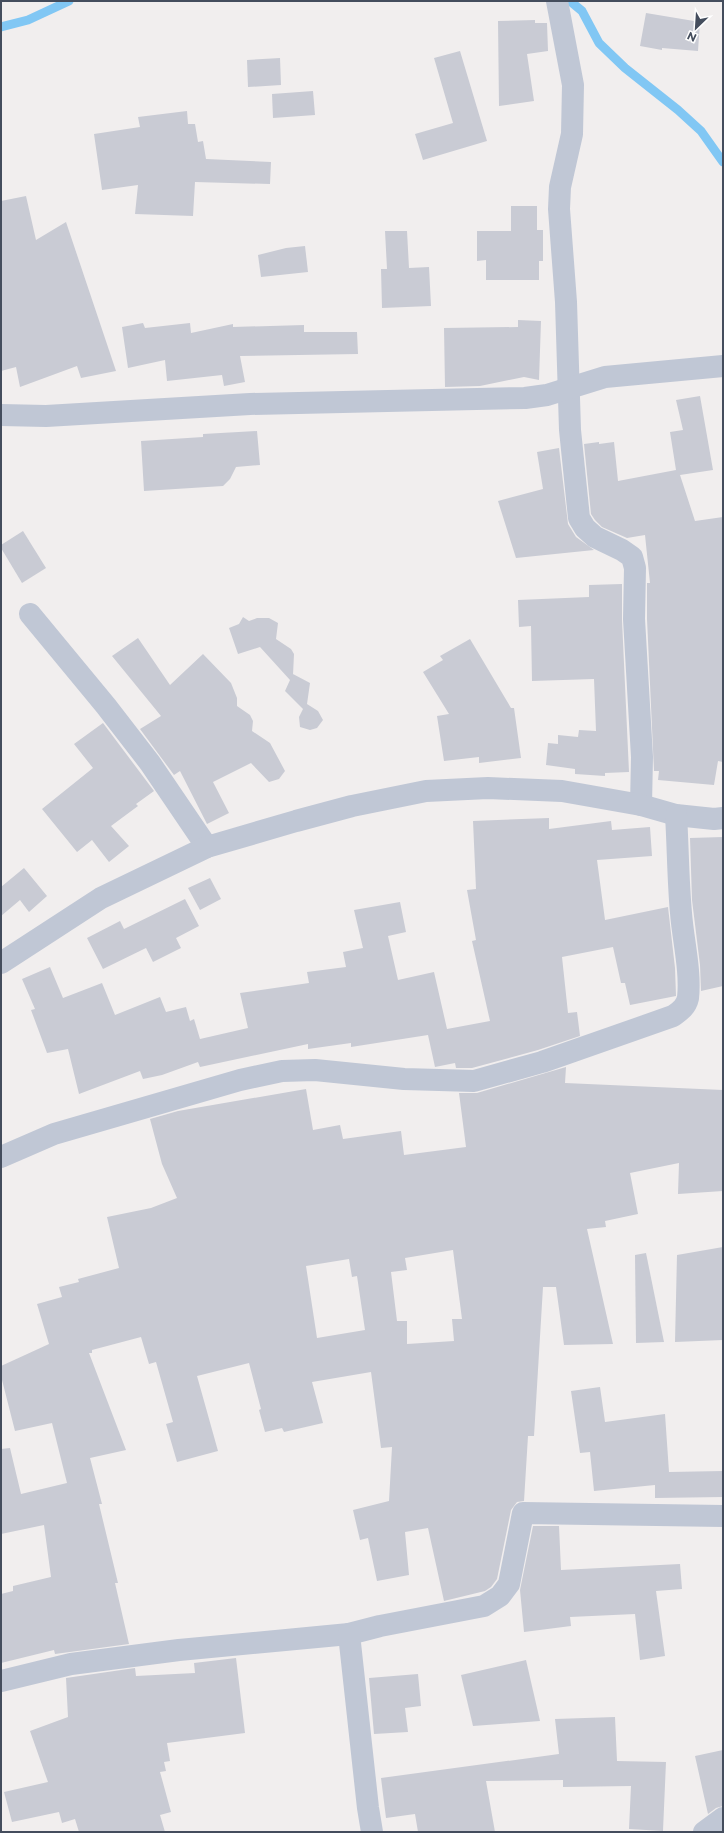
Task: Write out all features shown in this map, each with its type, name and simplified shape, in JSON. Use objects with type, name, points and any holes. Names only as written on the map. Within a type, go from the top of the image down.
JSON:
[{"type":"street","points":[[558,2],[573,85],[572,134],[560,187],[558,209],[566,302],[570,388],[570,430],[579,518],[585,528],[595,537],[622,550],[632,557],[635,568],[634,619],[642,757],[641,805]]},
{"type":"street","points":[[1,415],[46,416],[250,404],[525,398],[547,395],[605,377],[723,366]]},
{"type":"street","points":[[30,614],[106,706],[150,763],[207,847]]},
{"type":"street","points":[[1,963],[101,898],[207,847],[352,806],[426,791],[488,788],[562,791],[641,805],[676,815],[723,818]]},
{"type":"street","points":[[1,1157],[54,1134],[240,1080],[282,1071],[315,1070],[404,1079],[474,1081],[542,1062],[673,1016],[682,1010],[686,1005],[688,998],[681,911],[676,815]]},
{"type":"street","points":[[1,1681],[71,1664],[179,1650],[349,1634],[380,1626],[484,1606],[500,1596],[509,1584],[523,1513],[723,1516]]},
{"type":"street","points":[[349,1634],[368,1808],[372,1832]]},
{"type":"street","points":[[704,1832],[723,1818]]},
{"type":"building","points":[[646,13],[700,22],[698,51],[662,48],[662,50],[640,46]]},
{"type":"building","points":[[535,20],[535,23],[547,23],[548,51],[527,54],[534,101],[499,106],[498,21]]},
{"type":"building","points":[[460,51],[487,141],[423,160],[415,134],[453,123],[434,58]]},
{"type":"building","points":[[280,58],[281,85],[248,87],[247,60]]},
{"type":"building","points":[[313,91],[315,115],[273,118],[272,94]]},
{"type":"building","points":[[187,111],[188,124],[195,124],[198,142],[203,141],[206,159],[271,162],[270,184],[195,182],[193,216],[135,214],[138,185],[102,190],[94,134],[140,127],[138,117]]},
{"type":"building","points":[[26,196],[36,240],[66,222],[116,371],[81,378],[77,366],[20,387],[16,367],[1,371],[1,201]]},
{"type":"building","points":[[511,206],[537,206],[537,230],[543,230],[543,261],[539,261],[539,280],[486,280],[486,260],[477,261],[477,231],[511,231]]},
{"type":"building","points":[[385,231],[407,231],[409,268],[429,267],[431,306],[382,308],[381,269],[387,269]]},
{"type":"building","points":[[305,246],[308,272],[261,277],[258,255],[286,248]]},
{"type":"building","points":[[518,320],[541,321],[539,380],[524,377],[480,386],[445,387],[444,328],[518,327]]},
{"type":"building","points":[[143,323],[145,328],[190,323],[191,333],[233,324],[233,327],[304,325],[304,332],[357,332],[358,354],[240,356],[245,382],[224,386],[222,375],[167,381],[165,360],[128,368],[122,327]]},
{"type":"building","points":[[700,396],[713,470],[680,475],[695,521],[723,517],[723,762],[718,761],[714,785],[658,780],[659,771],[654,771],[647,619],[647,583],[650,583],[645,535],[627,538],[602,527],[595,520],[591,514],[584,444],[614,442],[618,481],[676,470],[670,432],[683,430],[676,400]]},
{"type":"building","points":[[257,431],[260,465],[236,467],[230,479],[223,486],[144,491],[141,441],[203,437],[203,434]]},
{"type":"building","points":[[559,448],[568,524],[576,537],[594,550],[516,558],[498,501],[543,489],[537,452]]},
{"type":"building","points":[[23,531],[46,568],[22,583],[1,548],[1,545]]},
{"type":"building","points":[[622,584],[622,620],[629,772],[605,773],[605,776],[575,774],[575,769],[546,765],[548,743],[558,744],[558,735],[578,737],[579,730],[596,731],[594,679],[532,681],[531,626],[519,627],[518,600],[589,597],[589,585]]},
{"type":"building","points":[[243,617],[249,621],[257,618],[269,618],[278,623],[276,639],[291,649],[294,654],[293,674],[310,683],[307,704],[318,711],[323,720],[317,728],[310,730],[300,727],[299,717],[303,709],[285,691],[290,680],[260,647],[238,654],[229,628],[239,624]]},
{"type":"building","points":[[138,638],[170,685],[203,654],[231,683],[237,698],[237,706],[250,715],[253,721],[252,731],[270,743],[285,771],[279,779],[269,782],[251,763],[213,782],[229,813],[207,824],[180,771],[174,775],[140,729],[161,716],[112,656]]},
{"type":"building","points":[[470,639],[511,708],[514,708],[521,758],[479,763],[479,757],[444,761],[437,716],[449,714],[423,672],[443,660],[440,656]]},
{"type":"building","points":[[103,723],[154,791],[136,804],[138,806],[111,826],[129,846],[109,862],[92,840],[77,852],[42,809],[93,768],[74,744]]},
{"type":"building","points":[[549,818],[549,829],[611,821],[612,830],[650,827],[652,856],[597,860],[605,920],[668,907],[675,968],[676,996],[630,1005],[625,983],[621,983],[613,947],[562,957],[568,1013],[577,1012],[580,1036],[538,1050],[472,1068],[456,1068],[455,1063],[435,1067],[428,1035],[351,1047],[351,1043],[308,1049],[308,1044],[200,1067],[198,1062],[162,1075],[143,1079],[140,1071],[79,1094],[68,1049],[47,1053],[31,1010],[35,1009],[22,979],[50,967],[63,998],[102,983],[115,1015],[160,997],[166,1012],[186,1007],[190,1021],[194,1019],[200,1039],[248,1028],[240,993],[309,983],[307,972],[346,967],[343,952],[363,948],[354,910],[400,902],[406,932],[388,936],[398,980],[434,972],[447,1029],[490,1021],[472,941],[476,940],[467,890],[476,889],[473,821]]},
{"type":"building","points":[[723,837],[723,986],[701,991],[700,965],[692,900],[690,838]]},
{"type":"building","points":[[24,868],[47,896],[29,912],[20,900],[1,916],[1,887]]},
{"type":"building","points":[[210,878],[221,899],[200,910],[188,888]]},
{"type":"building","points":[[185,899],[199,926],[176,938],[181,948],[153,962],[146,948],[103,969],[87,938],[120,921],[124,929]]},
{"type":"building","points":[[566,1067],[565,1083],[723,1090],[723,1191],[678,1194],[679,1163],[630,1173],[638,1214],[605,1221],[606,1227],[587,1229],[613,1344],[564,1345],[556,1287],[543,1287],[534,1436],[528,1436],[524,1501],[517,1502],[511,1510],[497,1579],[491,1587],[485,1591],[444,1601],[428,1528],[405,1532],[409,1575],[377,1581],[368,1538],[360,1540],[353,1510],[389,1501],[392,1447],[381,1448],[371,1372],[312,1382],[323,1423],[284,1432],[282,1428],[265,1432],[259,1410],[261,1409],[249,1363],[197,1376],[218,1451],[177,1462],[166,1424],[173,1422],[156,1362],[149,1364],[141,1337],[92,1350],[92,1353],[89,1353],[126,1450],[90,1458],[102,1504],[99,1504],[118,1583],[115,1583],[129,1644],[55,1654],[54,1650],[1,1663],[1,1594],[13,1591],[13,1586],[51,1577],[44,1525],[1,1534],[1,1449],[10,1448],[21,1494],[67,1483],[52,1423],[15,1431],[1,1376],[1,1366],[49,1344],[37,1304],[62,1297],[59,1287],[79,1282],[78,1279],[119,1268],[107,1217],[151,1208],[177,1198],[162,1164],[150,1119],[178,1111],[306,1089],[313,1130],[340,1125],[343,1139],[401,1131],[404,1155],[466,1147],[459,1093],[477,1093]],"holes":[[[453,1250],[462,1319],[452,1319],[454,1341],[407,1344],[407,1321],[397,1321],[391,1272],[407,1270],[405,1258]],[[349,1259],[352,1277],[357,1276],[365,1330],[317,1338],[306,1266]]]},
{"type":"building","points":[[723,1247],[723,1340],[675,1342],[677,1255]]},
{"type":"building","points":[[646,1253],[664,1342],[636,1343],[635,1255]]},
{"type":"building","points":[[600,1387],[605,1422],[665,1414],[669,1472],[723,1471],[723,1497],[655,1498],[655,1485],[594,1491],[590,1452],[580,1453],[571,1391]]},
{"type":"building","points":[[533,1526],[559,1526],[561,1570],[680,1564],[682,1589],[656,1591],[665,1656],[640,1660],[635,1614],[570,1617],[571,1626],[524,1632],[520,1590]]},
{"type":"building","points":[[236,1658],[245,1733],[167,1743],[170,1761],[164,1762],[166,1771],[160,1772],[171,1812],[160,1815],[165,1832],[79,1832],[75,1819],[62,1823],[59,1812],[12,1822],[4,1792],[48,1782],[30,1731],[68,1717],[66,1678],[135,1668],[136,1676],[195,1673],[194,1663]]},
{"type":"building","points":[[526,1660],[540,1721],[473,1726],[461,1675]]},
{"type":"building","points":[[418,1674],[421,1706],[405,1708],[408,1732],[374,1734],[369,1678]]},
{"type":"building","points":[[615,1717],[617,1761],[666,1762],[663,1831],[629,1829],[631,1786],[563,1787],[563,1780],[486,1781],[495,1832],[418,1832],[415,1814],[386,1818],[381,1778],[559,1754],[555,1719]]},
{"type":"building","points":[[723,1750],[723,1806],[716,1808],[708,1814],[695,1756]]},
{"type":"waterway","points":[[1,27],[28,20],[69,1]]},
{"type":"waterway","points":[[570,1],[582,11],[599,43],[625,68],[678,110],[701,131],[723,162]]}]
